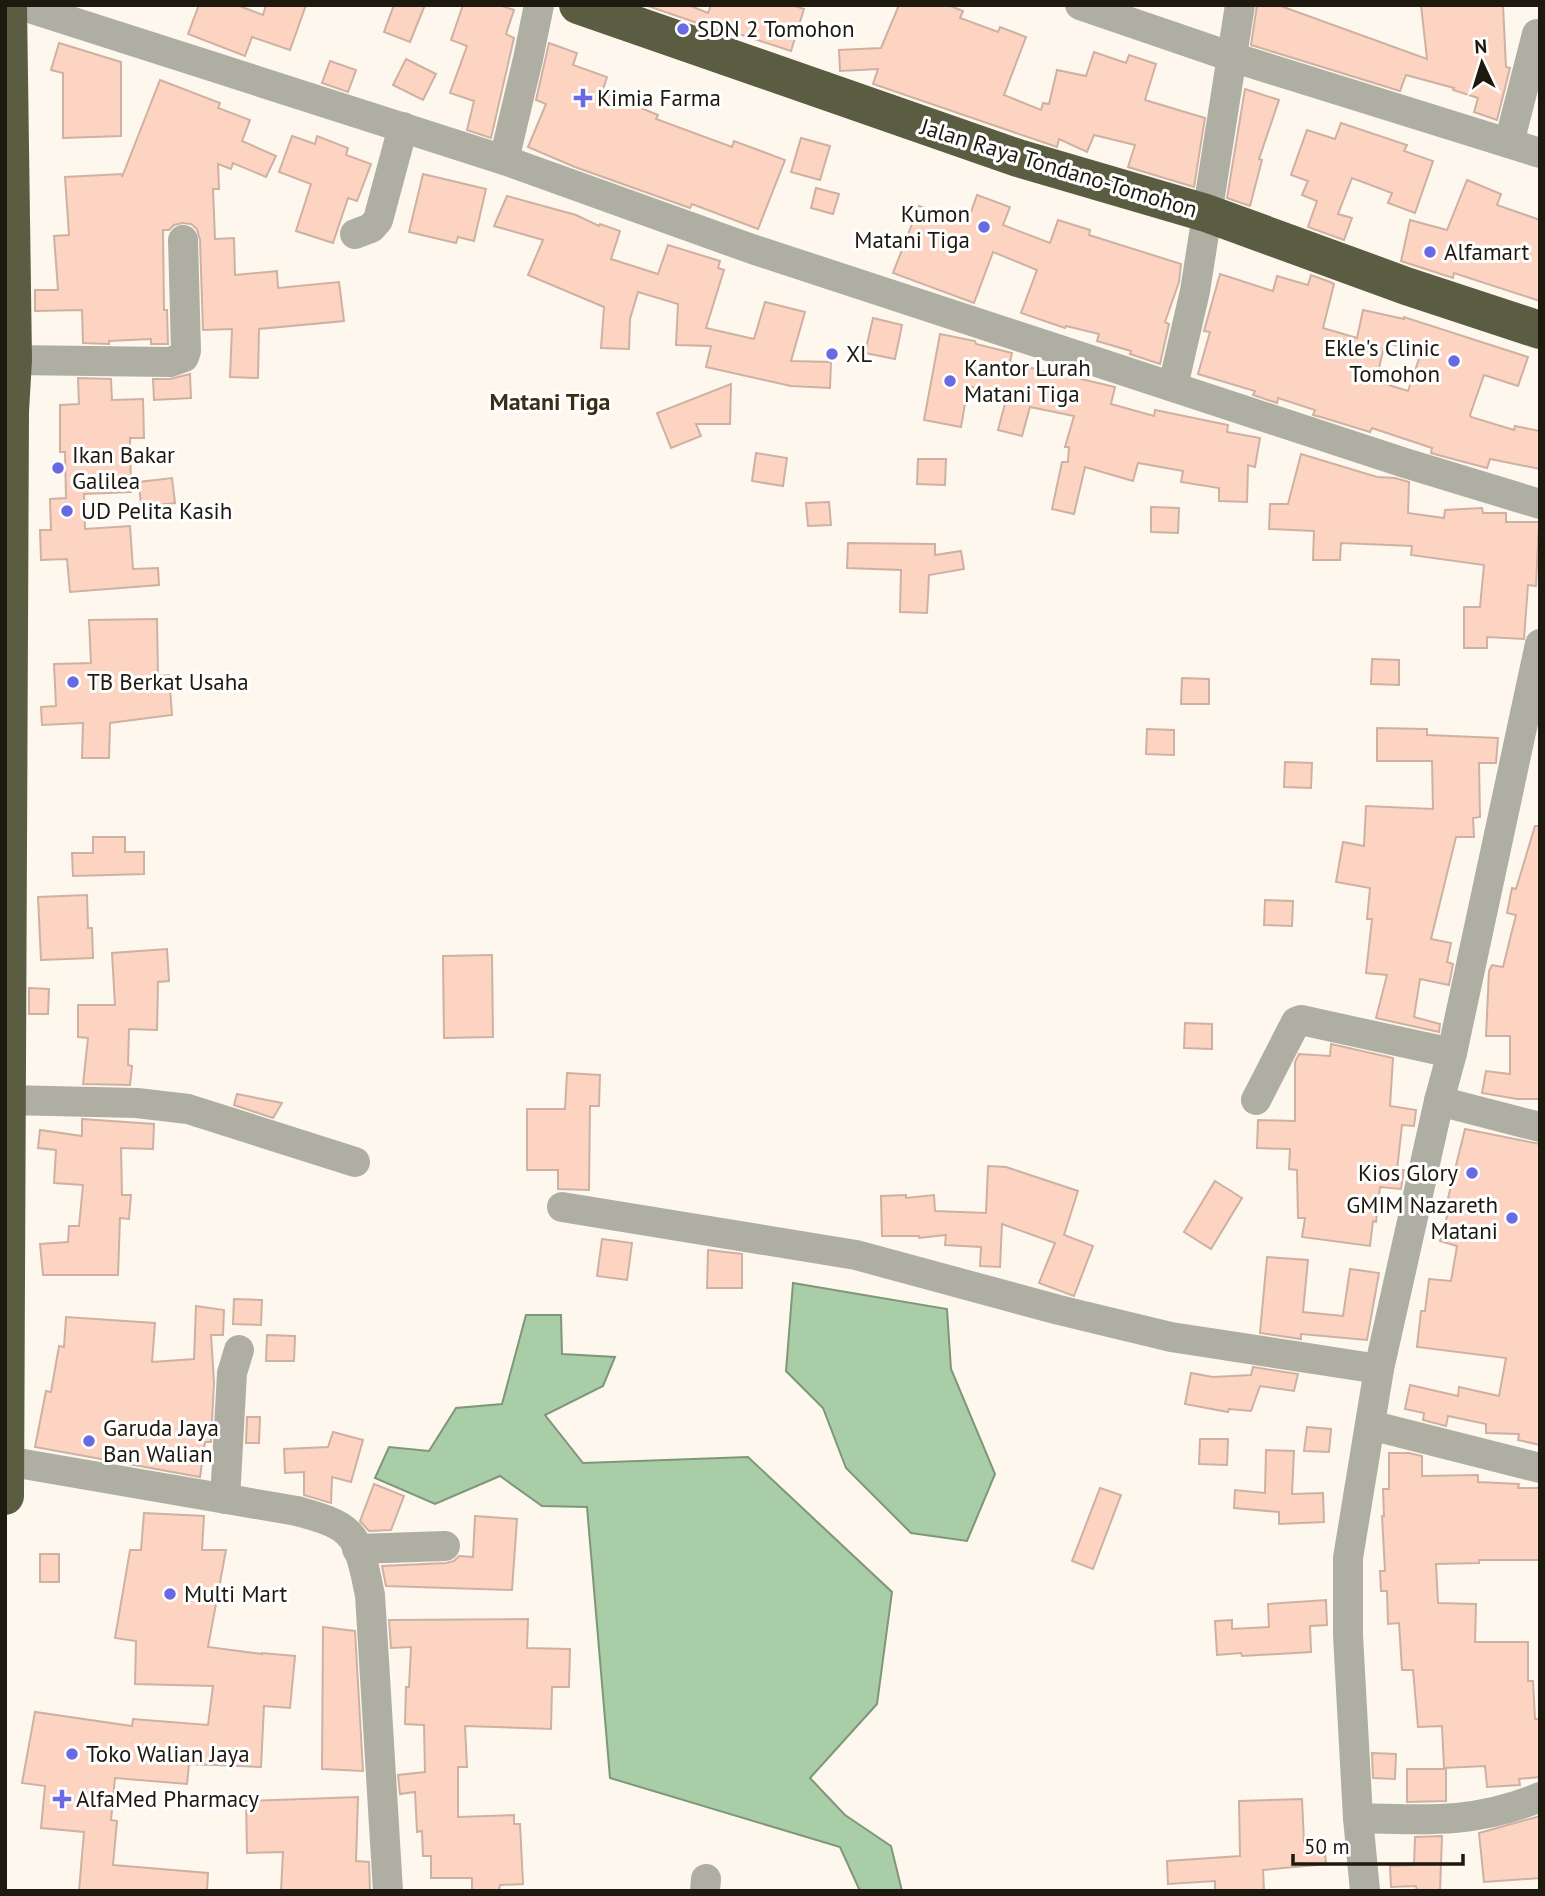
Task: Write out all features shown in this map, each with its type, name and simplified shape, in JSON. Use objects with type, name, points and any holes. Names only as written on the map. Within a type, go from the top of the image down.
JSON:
[{"type":"highway","points":[[5,1496],[10,338],[8,5]]},
{"type":"highway","name":"Jalan Raya Tondano-Tomohon","points":[[578,5],[1018,158],[1206,213],[1406,286],[1540,330]]},
{"type":"street","points":[[20,5],[504,160],[752,249],[1405,463],[1540,504]]},
{"type":"street","points":[[504,160],[538,5]]},
{"type":"street","points":[[1080,5],[1232,57],[1540,153]]},
{"type":"street","points":[[1173,386],[1195,291],[1240,5]]},
{"type":"street","points":[[1509,144],[1537,34]]},
{"type":"street","points":[[355,234],[371,228],[378,220],[403,127]]},
{"type":"street","points":[[10,338],[170,362],[184,357],[183,240]]},
{"type":"street","points":[[1366,1891],[1358,1818],[1348,1635],[1348,1558],[1379,1369],[1540,644]]},
{"type":"street","points":[[1256,1100],[1296,1022],[1301,1020],[1451,1053]]},
{"type":"street","points":[[8,1100],[137,1103],[188,1109],[355,1162]]},
{"type":"street","points":[[1439,1101],[1540,1127]]},
{"type":"street","points":[[562,1207],[856,1255],[1171,1337],[1379,1369]]},
{"type":"street","points":[[225,1499],[232,1373],[239,1350]]},
{"type":"street","points":[[1370,1425],[1540,1468]]},
{"type":"street","points":[[6,1461],[297,1511],[326,1520],[349,1533],[362,1559],[370,1595],[388,1891]]},
{"type":"street","points":[[357,1549],[445,1546]]},
{"type":"street","points":[[1358,1818],[1474,1818],[1513,1809],[1540,1797]]},
{"type":"shaded area","points":[[793,1283],[947,1309],[951,1369],[995,1474],[967,1541],[911,1533],[846,1468],[823,1408],[786,1371]]},
{"type":"shaded area","points":[[526,1315],[561,1315],[562,1354],[615,1357],[603,1386],[545,1415],[583,1463],[748,1457],[892,1592],[877,1704],[810,1778],[845,1815],[891,1846],[902,1891],[860,1891],[840,1847],[610,1778],[587,1507],[542,1506],[500,1476],[435,1504],[375,1478],[389,1447],[429,1451],[456,1408],[502,1404]]},
{"type":"building","points":[[199,5],[237,5],[263,15],[266,5],[306,5],[290,50],[252,37],[245,56],[188,34]]},
{"type":"building","points":[[394,5],[425,5],[410,42],[384,32]]},
{"type":"building","points":[[463,5],[499,5],[514,10],[506,34],[514,38],[491,138],[467,130],[474,101],[450,93],[467,46],[451,40]]},
{"type":"building","points":[[645,5],[688,5],[708,13],[711,5],[792,5],[804,9],[791,51],[736,33],[735,36]]},
{"type":"building","points":[[899,5],[948,5],[963,11],[960,18],[998,32],[1000,27],[1026,37],[1004,95],[1041,110],[1043,103],[1049,104],[1057,70],[1086,76],[1094,52],[1126,63],[1129,55],[1156,64],[1145,100],[1205,118],[1194,187],[1128,167],[1135,145],[1094,135],[1087,152],[1059,139],[1057,147],[873,84],[878,69],[840,71],[839,50],[881,48]]},
{"type":"building","points":[[1257,5],[1278,5],[1427,59],[1421,5],[1503,5],[1506,67],[1510,68],[1497,120],[1474,112],[1478,98],[1453,90],[1454,88],[1406,75],[1400,91],[1251,45]]},
{"type":"building","points":[[59,43],[121,62],[121,136],[63,138],[63,73],[51,70]]},
{"type":"building","points":[[549,43],[577,53],[573,65],[607,77],[602,92],[658,115],[656,119],[732,147],[734,141],[785,160],[758,229],[692,204],[690,208],[575,167],[528,147],[546,104],[536,100]]},
{"type":"building","points":[[406,59],[436,74],[423,100],[393,85]]},
{"type":"building","points":[[330,61],[356,70],[348,92],[322,83]]},
{"type":"building","points":[[160,80],[220,103],[218,108],[250,120],[242,141],[276,156],[266,177],[233,163],[231,169],[218,164],[219,189],[213,189],[215,239],[234,238],[235,275],[277,271],[278,288],[339,282],[344,321],[259,329],[258,378],[230,377],[232,329],[203,330],[200,240],[197,229],[191,224],[182,223],[163,230],[164,310],[167,310],[168,344],[151,344],[151,339],[109,341],[109,344],[83,343],[82,310],[35,311],[35,290],[58,290],[54,236],[69,235],[65,177],[122,174],[122,177]]},
{"type":"building","points":[[1245,89],[1279,100],[1259,159],[1262,160],[1250,206],[1227,198]]},
{"type":"building","points":[[1341,123],[1407,145],[1404,151],[1433,161],[1415,213],[1388,203],[1392,193],[1352,178],[1338,214],[1352,218],[1344,240],[1308,227],[1317,201],[1302,195],[1308,181],[1291,175],[1307,130],[1335,139]]},
{"type":"building","points":[[292,136],[315,144],[317,136],[348,148],[346,155],[371,164],[357,201],[348,198],[333,243],[296,231],[311,184],[279,172]]},
{"type":"building","points":[[801,138],[830,146],[820,180],[791,172]]},
{"type":"building","points":[[423,174],[486,189],[474,241],[458,237],[456,243],[409,232]]},
{"type":"building","points":[[1467,180],[1501,194],[1497,205],[1540,220],[1540,301],[1454,273],[1453,278],[1401,261],[1410,220],[1447,230]]},
{"type":"building","points":[[816,188],[839,194],[833,214],[811,208]]},
{"type":"building","points":[[977,195],[1010,207],[1003,225],[1050,243],[1058,220],[1090,230],[1089,235],[1181,264],[1179,282],[1165,322],[1169,324],[1160,364],[1130,354],[1131,351],[1097,341],[1099,334],[1066,326],[1065,328],[1021,313],[1037,270],[993,252],[974,303],[893,273],[919,206],[967,223]]},
{"type":"building","points":[[507,196],[576,215],[599,226],[600,224],[620,231],[611,259],[658,274],[668,245],[720,261],[718,268],[724,270],[706,328],[754,339],[765,302],[805,312],[791,361],[831,362],[830,388],[791,386],[706,367],[711,346],[676,345],[678,304],[638,292],[630,319],[629,349],[601,348],[604,307],[528,275],[543,240],[494,226]]},
{"type":"building","points":[[1220,274],[1273,291],[1277,276],[1308,285],[1311,275],[1334,284],[1323,328],[1357,338],[1363,310],[1404,317],[1528,357],[1518,386],[1484,375],[1470,415],[1514,430],[1515,426],[1540,431],[1540,469],[1490,459],[1487,468],[1438,455],[1431,453],[1432,448],[1372,428],[1370,432],[1313,415],[1315,410],[1278,398],[1277,403],[1253,395],[1255,391],[1198,374],[1210,332],[1204,331]],"holes":[[[1385,342],[1421,353],[1408,391],[1376,381]]]},
{"type":"building","points":[[873,318],[902,325],[895,359],[865,353]]},
{"type":"building","points":[[940,334],[975,341],[976,344],[1012,353],[1010,362],[1050,373],[1051,367],[1082,376],[1081,379],[1115,387],[1111,404],[1154,416],[1155,410],[1228,425],[1227,432],[1260,438],[1255,467],[1248,465],[1247,502],[1219,501],[1219,488],[1181,482],[1183,471],[1138,463],[1133,481],[1085,467],[1074,514],[1052,509],[1062,462],[1068,462],[1069,447],[1065,447],[1074,416],[1030,407],[1022,436],[998,430],[1007,396],[968,386],[961,427],[924,420]]},
{"type":"building","points":[[190,374],[191,398],[154,400],[153,379],[170,379]]},
{"type":"building","points":[[78,378],[111,379],[112,400],[143,399],[144,438],[130,438],[131,492],[84,494],[85,529],[130,526],[133,569],[158,568],[159,585],[70,592],[67,559],[41,560],[40,530],[51,530],[50,499],[66,498],[65,452],[60,452],[60,405],[79,404]]},
{"type":"building","points":[[731,384],[730,424],[696,424],[701,436],[671,448],[657,413]]},
{"type":"building","points":[[756,453],[787,458],[783,486],[752,481]]},
{"type":"building","points":[[1301,454],[1377,477],[1409,482],[1408,513],[1444,518],[1445,510],[1482,508],[1483,513],[1506,513],[1506,522],[1539,522],[1536,586],[1528,585],[1524,639],[1487,637],[1487,648],[1464,648],[1464,607],[1480,607],[1484,565],[1411,555],[1412,546],[1341,543],[1340,560],[1313,560],[1314,531],[1269,529],[1270,504],[1288,504]]},
{"type":"building","points":[[918,459],[946,459],[945,485],[917,484]]},
{"type":"building","points":[[172,478],[175,503],[141,507],[139,482]]},
{"type":"building","points":[[829,502],[831,525],[808,526],[806,503]]},
{"type":"building","points":[[1151,507],[1179,508],[1178,533],[1151,532]]},
{"type":"building","points":[[848,543],[935,544],[935,555],[961,551],[964,569],[929,575],[927,613],[900,612],[901,570],[847,568]]},
{"type":"building","points":[[157,619],[158,676],[169,675],[172,715],[110,723],[109,758],[82,758],[83,723],[42,725],[41,707],[56,706],[54,664],[91,663],[89,620]]},
{"type":"building","points":[[1372,659],[1399,660],[1399,685],[1371,684]]},
{"type":"building","points":[[1182,678],[1209,679],[1209,704],[1181,704]]},
{"type":"building","points":[[1377,728],[1427,729],[1427,735],[1498,738],[1496,763],[1479,763],[1480,817],[1473,818],[1474,837],[1456,837],[1431,939],[1451,943],[1447,962],[1453,964],[1449,985],[1420,979],[1414,1017],[1440,1024],[1439,1032],[1376,1018],[1387,975],[1366,973],[1372,919],[1367,919],[1370,888],[1336,882],[1343,842],[1364,846],[1366,806],[1433,809],[1432,761],[1377,761]]},
{"type":"building","points":[[1147,729],[1174,730],[1174,755],[1146,754]]},
{"type":"building","points":[[1285,762],[1312,763],[1311,788],[1284,787]]},
{"type":"building","points":[[1535,826],[1540,826],[1540,1099],[1517,1099],[1482,1093],[1486,1071],[1510,1074],[1510,1036],[1486,1036],[1489,971],[1492,965],[1503,967],[1516,915],[1507,913],[1512,888],[1516,889]]},
{"type":"building","points":[[93,837],[125,837],[125,852],[144,852],[144,874],[73,876],[72,853],[93,853]]},
{"type":"building","points":[[87,895],[88,928],[92,928],[93,958],[41,960],[38,897]]},
{"type":"building","points":[[1265,900],[1293,901],[1292,926],[1264,925]]},
{"type":"building","points":[[167,949],[169,981],[158,982],[157,1030],[129,1029],[128,1065],[132,1066],[130,1085],[83,1084],[88,1038],[78,1037],[78,1005],[115,1005],[112,953]]},
{"type":"building","points":[[492,955],[493,1037],[444,1038],[443,956]]},
{"type":"building","points":[[29,988],[49,989],[48,1014],[29,1014]]},
{"type":"building","points":[[1185,1023],[1212,1024],[1212,1049],[1184,1048]]},
{"type":"building","points":[[1331,1044],[1393,1058],[1390,1106],[1416,1110],[1414,1126],[1402,1125],[1397,1170],[1404,1170],[1401,1189],[1380,1187],[1370,1246],[1302,1237],[1305,1218],[1298,1218],[1297,1170],[1289,1169],[1290,1149],[1257,1148],[1258,1120],[1295,1121],[1295,1062],[1299,1054],[1330,1056]]},
{"type":"building","points":[[567,1073],[600,1075],[599,1106],[590,1106],[589,1190],[558,1189],[558,1170],[527,1170],[527,1109],[565,1109]]},
{"type":"building","points":[[237,1094],[282,1103],[273,1118],[234,1105]]},
{"type":"building","points":[[82,1119],[154,1124],[153,1149],[121,1148],[122,1195],[131,1195],[129,1219],[120,1218],[118,1275],[43,1275],[40,1244],[68,1242],[69,1226],[79,1226],[83,1185],[54,1183],[56,1150],[38,1148],[40,1130],[82,1136]]},
{"type":"building","points":[[1465,1129],[1540,1144],[1540,1445],[1518,1440],[1519,1434],[1486,1433],[1486,1424],[1448,1416],[1446,1426],[1423,1420],[1424,1413],[1405,1409],[1410,1385],[1458,1396],[1459,1387],[1499,1396],[1506,1358],[1417,1347],[1421,1311],[1425,1311],[1429,1279],[1451,1281],[1457,1246],[1440,1241],[1452,1199],[1448,1198]]},
{"type":"building","points":[[988,1166],[1006,1167],[1078,1191],[1064,1235],[1093,1246],[1074,1296],[1039,1283],[1055,1243],[1002,1224],[1000,1267],[980,1266],[981,1247],[945,1245],[946,1235],[919,1238],[882,1236],[881,1196],[906,1195],[906,1198],[934,1195],[935,1211],[986,1213]]},
{"type":"building","points":[[1215,1181],[1242,1198],[1211,1249],[1184,1232]]},
{"type":"building","points":[[602,1239],[632,1243],[627,1280],[597,1276]]},
{"type":"building","points":[[708,1250],[742,1254],[742,1288],[707,1288]]},
{"type":"building","points":[[1267,1257],[1308,1260],[1303,1312],[1343,1316],[1350,1269],[1379,1273],[1367,1340],[1301,1334],[1301,1339],[1260,1333]]},
{"type":"building","points":[[234,1299],[262,1300],[261,1325],[233,1324]]},
{"type":"building","points":[[196,1306],[224,1310],[223,1335],[211,1335],[214,1382],[211,1442],[205,1442],[200,1477],[35,1447],[46,1391],[51,1392],[59,1346],[64,1347],[66,1317],[155,1323],[152,1362],[194,1359]]},
{"type":"building","points":[[267,1335],[295,1336],[294,1361],[266,1361]]},
{"type":"building","points":[[1253,1367],[1298,1374],[1294,1391],[1260,1386],[1251,1411],[1229,1409],[1228,1412],[1185,1404],[1191,1373],[1213,1377],[1251,1375]]},
{"type":"building","points":[[247,1417],[260,1417],[259,1443],[246,1443]]},
{"type":"building","points":[[1307,1427],[1331,1429],[1329,1452],[1304,1451]]},
{"type":"building","points":[[333,1432],[363,1440],[351,1482],[332,1477],[331,1503],[304,1495],[304,1472],[285,1473],[284,1449],[328,1447]]},
{"type":"building","points":[[1200,1439],[1228,1439],[1227,1465],[1199,1464]]},
{"type":"building","points":[[1266,1450],[1294,1451],[1292,1494],[1323,1493],[1324,1522],[1279,1524],[1279,1512],[1234,1508],[1235,1490],[1265,1493]]},
{"type":"building","points":[[1389,1453],[1422,1456],[1422,1476],[1478,1475],[1478,1482],[1519,1484],[1518,1488],[1540,1488],[1540,1560],[1479,1560],[1479,1563],[1436,1564],[1438,1603],[1476,1604],[1475,1642],[1528,1642],[1528,1681],[1533,1681],[1535,1719],[1540,1719],[1540,1777],[1519,1779],[1520,1785],[1487,1787],[1485,1766],[1444,1768],[1442,1726],[1418,1727],[1413,1670],[1402,1670],[1399,1623],[1388,1624],[1387,1591],[1381,1591],[1380,1571],[1385,1571],[1383,1489],[1389,1489]]},
{"type":"building","points":[[374,1484],[404,1496],[391,1530],[369,1531],[360,1521]]},
{"type":"building","points":[[1100,1488],[1121,1495],[1093,1569],[1072,1561]]},
{"type":"building","points":[[144,1513],[204,1516],[202,1550],[226,1550],[208,1647],[295,1656],[290,1708],[264,1706],[261,1767],[189,1764],[187,1784],[115,1778],[111,1820],[117,1821],[113,1865],[208,1873],[207,1891],[79,1891],[84,1832],[41,1828],[45,1786],[22,1783],[35,1712],[132,1726],[133,1719],[208,1725],[213,1686],[135,1684],[136,1641],[115,1638],[130,1550],[141,1550]]},
{"type":"building","points":[[475,1516],[517,1519],[512,1590],[386,1586],[382,1566],[446,1563],[459,1556],[473,1557]]},
{"type":"building","points":[[40,1554],[59,1554],[59,1582],[40,1582]]},
{"type":"building","points":[[1326,1600],[1327,1625],[1310,1626],[1311,1652],[1217,1655],[1215,1621],[1232,1620],[1232,1629],[1269,1627],[1268,1604]]},
{"type":"building","points":[[528,1619],[527,1648],[570,1649],[569,1687],[552,1687],[551,1729],[465,1726],[467,1767],[458,1767],[458,1817],[514,1815],[514,1824],[520,1824],[523,1884],[500,1885],[499,1891],[472,1891],[472,1878],[431,1878],[431,1856],[423,1856],[422,1831],[417,1832],[415,1792],[400,1794],[398,1775],[425,1772],[424,1725],[405,1724],[411,1647],[391,1648],[389,1620]]},
{"type":"building","points":[[323,1627],[355,1631],[363,1771],[322,1769]]},
{"type":"building","points":[[1372,1753],[1396,1754],[1395,1779],[1373,1778]]},
{"type":"building","points":[[1407,1769],[1446,1769],[1446,1801],[1407,1802]]},
{"type":"building","points":[[358,1797],[356,1861],[369,1862],[370,1891],[281,1891],[283,1852],[247,1853],[246,1801]]},
{"type":"building","points":[[1302,1799],[1304,1842],[1324,1840],[1326,1864],[1263,1870],[1264,1891],[1215,1891],[1215,1881],[1168,1884],[1167,1861],[1240,1856],[1239,1801]]},
{"type":"building","points":[[1540,1816],[1540,1878],[1484,1882],[1479,1833]]},
{"type":"building","points":[[1442,1836],[1440,1891],[1417,1891],[1416,1886],[1391,1887],[1390,1866],[1414,1865],[1415,1837]]},
{"type":"place","name":"SDN 2 Tomohon","points":[[683,29]]},
{"type":"place","name":"Kimia Farma","points":[[583,98]]},
{"type":"place","name":"Kumon Matani Tiga","points":[[984,227]]},
{"type":"place","name":"Alfamart","points":[[1430,252]]},
{"type":"place","name":"XL","points":[[832,354]]},
{"type":"place","name":"Ekle's Clinic Tomohon","points":[[1454,361]]},
{"type":"place","name":"Kantor Lurah Matani Tiga","points":[[950,381]]},
{"type":"place","name":"Ikan Bakar Galilea","points":[[58,468]]},
{"type":"place","name":"UD Pelita Kasih","points":[[67,511]]},
{"type":"place","name":"TB Berkat Usaha","points":[[73,682]]},
{"type":"place","name":"Kios Glory","points":[[1472,1173]]},
{"type":"place","name":"GMIM Nazareth Matani","points":[[1512,1218]]},
{"type":"place","name":"Garuda Jaya Ban Walian","points":[[89,1441]]},
{"type":"place","name":"Multi Mart","points":[[170,1594]]},
{"type":"place","name":"Toko Walian Jaya","points":[[72,1754]]},
{"type":"place","name":"AlfaMed Pharmacy","points":[[62,1799]]},
{"type":"district","name":"Matani Tiga","points":[[550,402]]}]
